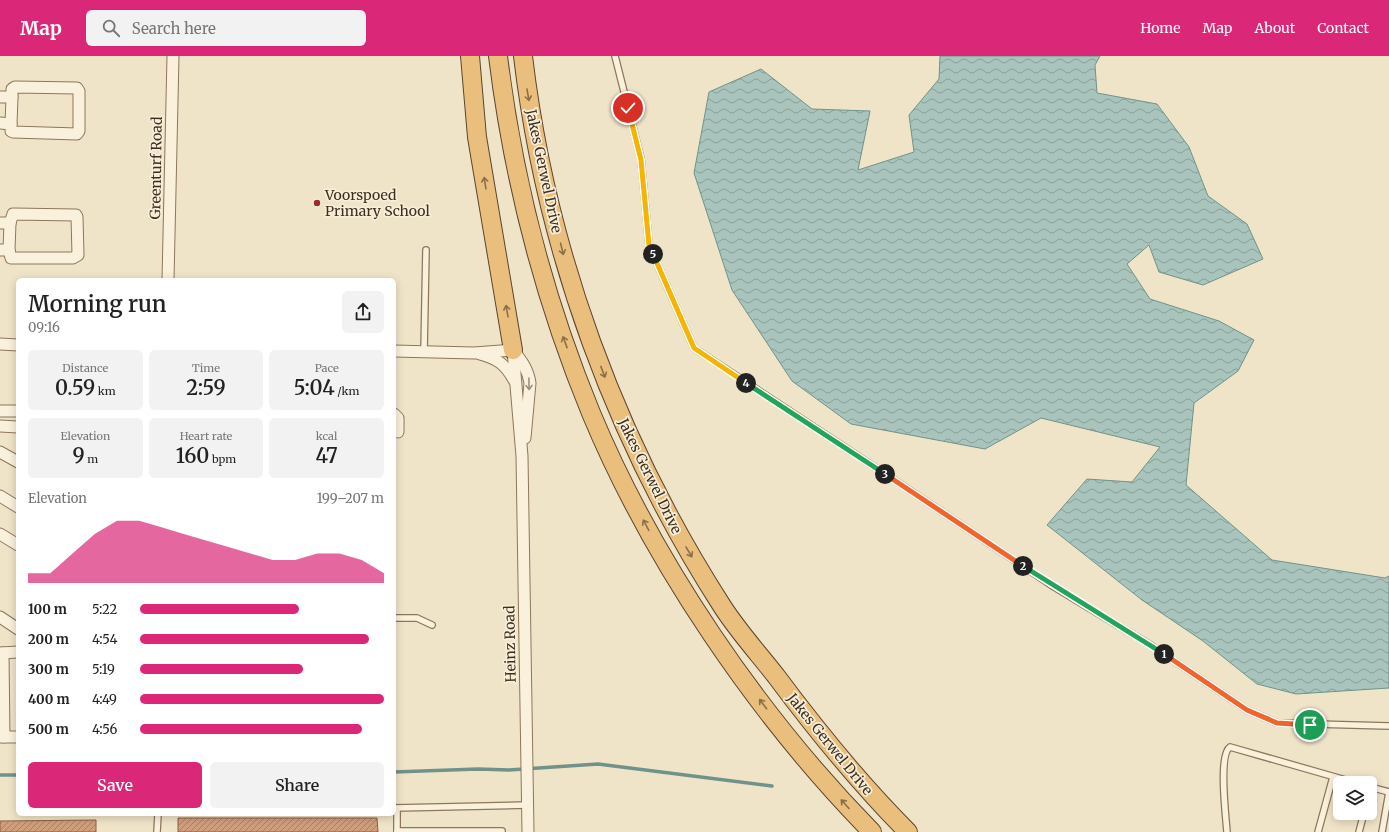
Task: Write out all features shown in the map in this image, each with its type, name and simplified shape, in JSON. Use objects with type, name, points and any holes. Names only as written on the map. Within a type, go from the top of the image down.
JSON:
[{"type":"highway","points":[[470,56],[478,138],[513,350]]},
{"type":"highway","name":"Jakes Gerwel Drive","points":[[498,56],[513,157],[541,268],[563,338],[592,414],[625,486],[664,559],[745,681],[798,750],[872,832]]},
{"type":"highway","name":"Jakes Gerwel Drive","points":[[523,56],[537,149],[565,264],[589,336],[610,391],[649,479],[686,548],[723,608],[820,736],[874,798],[908,832]]},
{"type":"street","name":"Greenturf Road","points":[[168,278],[174,56]]},
{"type":"street","points":[[15,87],[77,88],[80,91],[79,132],[13,132],[5,124],[12,97],[12,89],[15,87]]},
{"type":"street","points":[[0,97],[12,97]]},
{"type":"street","points":[[13,214],[76,215],[78,217],[78,255],[73,258],[11,258],[5,250],[5,223],[13,214]]},
{"type":"street","points":[[0,344],[16,345]]},
{"type":"street","points":[[396,351],[474,352],[513,350]]},
{"type":"street","name":"Heinz Road","points":[[513,350],[522,456],[528,832]]},
{"type":"street","name":"Heinz Road","points":[[513,350],[525,368],[530,383],[526,432],[522,456]]},
{"type":"street","points":[[474,352],[499,360],[508,369],[516,385]]},
{"type":"street","points":[[0,411],[16,411]]},
{"type":"street","points":[[396,416],[398,418],[398,432]]},
{"type":"street","points":[[0,426],[16,426]]},
{"type":"street","points":[[0,452],[16,461]]},
{"type":"street","points":[[0,496],[16,506]]},
{"type":"street","points":[[0,534],[16,544]]},
{"type":"street","points":[[0,616],[16,628]]},
{"type":"street","points":[[16,652],[1,653],[2,737],[16,736]]},
{"type":"lane","points":[[615,56],[641,160],[649,245],[694,348],[1051,585],[1152,646],[1247,710],[1277,723],[1389,726]]},
{"type":"lane","points":[[424,352],[426,250]]},
{"type":"lane","points":[[396,618],[417,618],[432,625]]},
{"type":"lane","points":[[1227,832],[1224,781],[1225,753],[1228,748],[1233,748],[1333,777],[1318,832]]},
{"type":"lane","points":[[1377,789],[1389,792],[1382,832]]},
{"type":"lane","points":[[502,831],[398,832],[396,808],[527,805]]},
{"type":"lane","points":[[156,832],[158,816]]},
{"type":"lane","points":[[1359,832],[1362,820]]},
{"type":"water","points":[[940,56],[1100,56],[1095,65],[1097,93],[1157,104],[1189,147],[1208,196],[1247,224],[1263,259],[1203,285],[1159,272],[1149,245],[1127,264],[1150,299],[1219,321],[1254,340],[1238,371],[1194,403],[1186,485],[1272,560],[1385,578],[1389,576],[1389,688],[1296,694],[1257,684],[1203,641],[1142,600],[1047,525],[1087,479],[1132,482],[1160,447],[1041,418],[985,449],[851,424],[792,381],[732,290],[694,173],[709,92],[761,69],[812,109],[870,111],[858,170],[914,152],[909,115],[939,79]]},
{"type":"building","points":[[178,818],[377,818],[378,832],[178,832]]},
{"type":"building","points":[[96,820],[96,832],[0,832],[0,821]]},
{"type":"waterway","points":[[396,772],[478,769],[509,770],[598,764],[772,786]]},
{"type":"waterway","points":[[0,775],[16,775]]},
{"type":"place","name":"Voorspoed Primary School","points":[[317,203]]},
{"type":"route","points":[[628,108],[641,160],[649,245],[694,348],[1051,585],[1152,646],[1247,710],[1277,723],[1310,725]]}]
